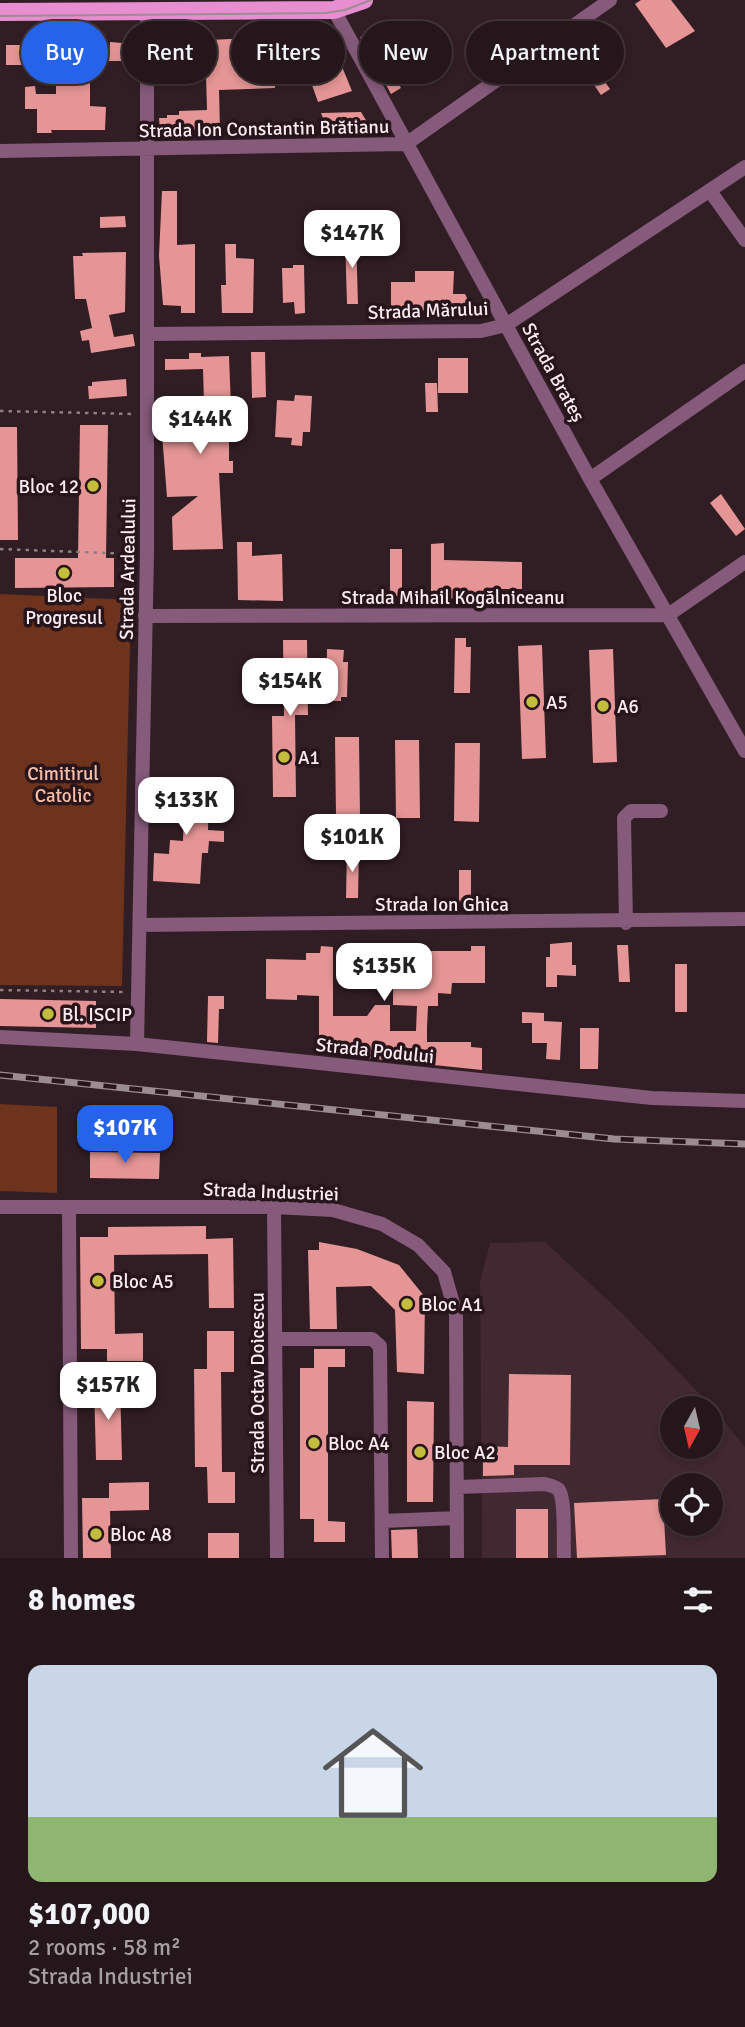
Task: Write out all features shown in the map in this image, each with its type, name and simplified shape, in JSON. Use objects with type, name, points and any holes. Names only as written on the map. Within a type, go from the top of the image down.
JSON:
[{"type":"main road","points":[[0,12],[334,10],[364,0]]},
{"type":"street","name":"Strada Ion Constantin Brătianu","points":[[0,151],[406,144],[610,0]]},
{"type":"street","name":"Strada Brateș","points":[[334,10],[590,479],[745,751]]},
{"type":"street","name":"Strada Ardealului","points":[[137,1044],[147,554],[147,11]]},
{"type":"street","name":"Strada Mărului","points":[[148,334],[481,331],[506,325],[745,167]]},
{"type":"street","points":[[710,191],[745,240]]},
{"type":"street","points":[[590,479],[745,371]]},
{"type":"street","points":[[668,615],[745,562]]},
{"type":"street","name":"Strada Mihail Kogălniceanu","points":[[145,616],[668,615]]},
{"type":"street","points":[[626,923],[624,818],[631,811],[661,811]]},
{"type":"street","name":"Strada Ion Ghica","points":[[140,925],[626,923],[745,919]]},
{"type":"street","name":"Strada Podului","points":[[0,1037],[137,1044],[652,1098],[745,1101]]},
{"type":"street","name":"Strada Industriei","points":[[0,1207],[274,1207],[333,1210],[382,1224],[418,1245],[444,1272],[456,1314],[457,1558]]},
{"type":"street","points":[[69,1207],[71,1558]]},
{"type":"street","name":"Strada Octav Doicescu","points":[[274,1207],[277,1558]]},
{"type":"street","points":[[276,1339],[377,1340],[380,1346],[382,1558]]},
{"type":"street","points":[[457,1487],[544,1484],[554,1487],[560,1491],[562,1501],[564,1558]]},
{"type":"street","points":[[383,1521],[457,1518]]},
{"type":"path","points":[[0,411],[148,415]]},
{"type":"path","points":[[0,549],[147,554]]},
{"type":"path","points":[[0,990],[138,992]]},
{"type":"shaded area","points":[[545,1242],[625,1316],[701,1396],[660,1396],[660,1460],[723,1460],[723,1420],[745,1447],[745,1558],[482,1558],[480,1281],[490,1243]]},
{"type":"green space","name":"Cimitirul Catolic","points":[[0,594],[131,600],[122,986],[0,985]]},
{"type":"green space","points":[[0,1104],[57,1107],[57,1193],[0,1191]]},
{"type":"building","points":[[641,0],[671,0],[695,31],[666,48],[635,4]]},
{"type":"building","points":[[231,39],[231,84],[275,84],[275,88],[219,90],[220,130],[160,130],[159,118],[179,115],[179,111],[207,110],[206,84],[217,84],[217,40]]},
{"type":"building","points":[[110,42],[122,43],[121,61],[109,61]]},
{"type":"building","points":[[6,45],[21,45],[21,65],[6,65]]},
{"type":"building","points":[[345,74],[352,91],[318,102],[312,84],[345,84]]},
{"type":"building","points":[[56,84],[90,84],[90,106],[106,107],[105,130],[51,130],[52,133],[37,133],[37,109],[25,109],[25,87],[35,86],[36,94],[56,94]]},
{"type":"building","points":[[386,84],[399,84],[401,88],[391,94]]},
{"type":"building","points":[[594,84],[606,84],[610,89],[601,95]]},
{"type":"building","points":[[361,112],[370,127],[326,126],[321,113]]},
{"type":"building","points":[[162,191],[177,191],[177,245],[195,244],[195,313],[181,313],[181,306],[163,305],[159,256]]},
{"type":"building","points":[[360,212],[378,212],[378,235],[360,235]]},
{"type":"building","points":[[125,216],[126,227],[100,228],[100,217]]},
{"type":"building","points":[[345,237],[356,237],[358,304],[347,304]]},
{"type":"building","points":[[225,244],[236,244],[236,258],[254,259],[253,313],[222,313],[221,285],[226,285]]},
{"type":"building","points":[[126,252],[125,312],[109,315],[114,337],[133,334],[135,346],[91,353],[89,340],[82,341],[80,331],[92,328],[86,299],[75,299],[73,256],[83,256],[82,253]]},
{"type":"building","points":[[293,265],[304,265],[305,313],[295,314],[294,302],[283,303],[282,268],[293,268]]},
{"type":"building","points":[[415,271],[454,271],[453,294],[465,294],[473,310],[391,311],[391,282],[415,282]]},
{"type":"building","points":[[251,352],[265,352],[266,397],[252,398]]},
{"type":"building","points":[[189,353],[201,353],[201,357],[229,356],[232,433],[229,433],[229,461],[233,461],[233,473],[219,473],[223,549],[173,550],[172,517],[198,496],[167,497],[162,434],[164,422],[188,421],[188,403],[204,403],[203,369],[165,370],[165,359],[189,359]]},
{"type":"building","points":[[438,358],[468,358],[468,393],[438,393]]},
{"type":"building","points":[[126,379],[127,396],[89,399],[88,386],[92,386],[92,382]]},
{"type":"building","points":[[425,383],[437,383],[438,412],[426,412]]},
{"type":"building","points":[[295,395],[312,396],[310,432],[303,432],[302,446],[291,445],[292,438],[275,437],[277,400],[294,401]]},
{"type":"building","points":[[80,425],[108,425],[106,558],[114,558],[114,587],[15,588],[15,558],[78,558]]},
{"type":"building","points":[[0,427],[17,427],[18,540],[0,540]]},
{"type":"building","points":[[721,494],[745,529],[736,536],[710,503]]},
{"type":"building","points":[[237,542],[252,542],[252,556],[282,554],[283,601],[238,600]]},
{"type":"building","points":[[444,543],[444,560],[522,562],[522,589],[487,589],[487,600],[444,598],[444,601],[431,601],[431,544]]},
{"type":"building","points":[[390,549],[402,549],[402,596],[390,596]]},
{"type":"building","points":[[455,638],[466,638],[466,647],[471,647],[470,693],[454,693]]},
{"type":"building","name":"A1","points":[[283,640],[307,640],[308,715],[295,715],[296,797],[273,797],[272,716],[284,716]]},
{"type":"building","name":"A5","points":[[542,645],[546,758],[522,759],[518,646]]},
{"type":"building","points":[[327,649],[344,650],[343,662],[348,662],[347,697],[341,697],[341,701],[326,701]]},
{"type":"building","name":"A6","points":[[613,649],[617,762],[593,763],[589,650]]},
{"type":"building","points":[[335,737],[359,737],[360,816],[336,816]]},
{"type":"building","points":[[395,740],[419,740],[420,818],[396,818]]},
{"type":"building","points":[[455,743],[480,743],[479,822],[454,821]]},
{"type":"building","points":[[157,781],[194,783],[193,795],[209,796],[208,830],[224,831],[224,842],[209,841],[208,853],[202,853],[200,884],[153,881],[154,853],[169,854],[170,840],[183,841],[184,805],[168,805],[168,792],[157,791]]},
{"type":"building","points":[[347,850],[359,850],[358,898],[346,898]]},
{"type":"building","points":[[459,870],[471,870],[471,905],[459,905]]},
{"type":"building","points":[[572,942],[572,965],[576,965],[576,976],[557,975],[557,987],[546,987],[546,957],[550,957],[550,944]]},
{"type":"building","points":[[617,945],[628,945],[630,982],[619,982]]},
{"type":"building","points":[[321,946],[333,947],[333,1016],[367,1016],[375,1005],[390,1005],[390,1031],[416,1031],[417,1006],[393,1005],[393,984],[361,985],[361,953],[372,953],[372,958],[419,959],[420,951],[471,951],[471,946],[485,946],[485,983],[452,983],[451,994],[438,993],[438,1006],[428,1006],[427,1028],[427,1042],[471,1042],[471,1047],[482,1048],[482,1070],[347,1056],[347,1050],[319,1049],[319,996],[297,995],[297,1000],[266,999],[266,959],[306,960],[306,953],[320,953]]},
{"type":"building","points":[[675,964],[687,964],[687,1012],[675,1012]]},
{"type":"building","points":[[208,996],[224,996],[224,1009],[219,1009],[218,1043],[207,1042]]},
{"type":"building","name":"Bl. ISCIP","points":[[0,999],[96,1001],[96,1028],[0,1026]]},
{"type":"building","points":[[522,1012],[544,1013],[544,1021],[562,1022],[560,1060],[546,1059],[547,1043],[532,1043],[532,1023],[522,1023]]},
{"type":"building","points":[[580,1028],[599,1028],[598,1069],[580,1069]]},
{"type":"building","points":[[90,1152],[160,1153],[159,1179],[90,1178]]},
{"type":"building","name":"Bloc A5","points":[[206,1226],[206,1239],[233,1238],[234,1308],[209,1308],[208,1254],[114,1255],[115,1334],[143,1333],[143,1361],[107,1361],[107,1349],[81,1349],[80,1237],[108,1237],[108,1227]]},
{"type":"building","name":"Bloc A1","points":[[319,1242],[357,1249],[399,1265],[425,1297],[424,1374],[397,1372],[395,1310],[371,1286],[336,1287],[337,1329],[310,1329],[308,1250],[319,1250]]},
{"type":"building","points":[[207,1331],[234,1331],[234,1372],[221,1372],[222,1472],[235,1472],[235,1503],[208,1503],[207,1467],[195,1467],[194,1369],[207,1369]]},
{"type":"building","name":"Bloc A4","points":[[314,1349],[345,1349],[345,1367],[328,1367],[328,1521],[345,1522],[345,1542],[314,1542],[314,1519],[300,1519],[300,1368],[314,1368]]},
{"type":"building","points":[[509,1374],[571,1375],[570,1465],[514,1465],[514,1475],[483,1476],[483,1446],[508,1447]]},
{"type":"building","points":[[120,1384],[122,1460],[96,1460],[94,1385]]},
{"type":"building","name":"Bloc A2","points":[[407,1401],[434,1402],[433,1502],[407,1502]]},
{"type":"building","name":"Bloc A8","points":[[149,1482],[149,1510],[110,1511],[111,1558],[83,1558],[82,1498],[109,1498],[109,1483]]},
{"type":"building","points":[[660,1499],[660,1536],[665,1536],[666,1555],[577,1558],[574,1503]]},
{"type":"building","points":[[516,1509],[548,1509],[548,1558],[516,1558]]},
{"type":"building","points":[[417,1529],[418,1558],[392,1558],[391,1530]]},
{"type":"building","points":[[208,1533],[239,1533],[239,1558],[208,1558]]},
{"type":"tram line","points":[[0,16],[326,13],[345,10],[371,0]]},
{"type":"railway","points":[[0,1075],[614,1139],[745,1144]]},
{"type":"place","name":"Bloc 12","points":[[93,486]]},
{"type":"place","name":"Bloc Progresul","points":[[64,573]]},
{"type":"place","name":"A5","points":[[532,702]]},
{"type":"place","name":"A6","points":[[603,706]]},
{"type":"place","name":"A1","points":[[284,757]]},
{"type":"place","name":"Bl. ISCIP","points":[[48,1014]]},
{"type":"place","name":"Bloc A5","points":[[98,1281]]},
{"type":"place","name":"Bloc A1","points":[[407,1304]]},
{"type":"place","name":"Bloc A4","points":[[314,1443]]},
{"type":"place","name":"Bloc A2","points":[[420,1452]]},
{"type":"place","name":"Bloc A8","points":[[96,1534]]}]
